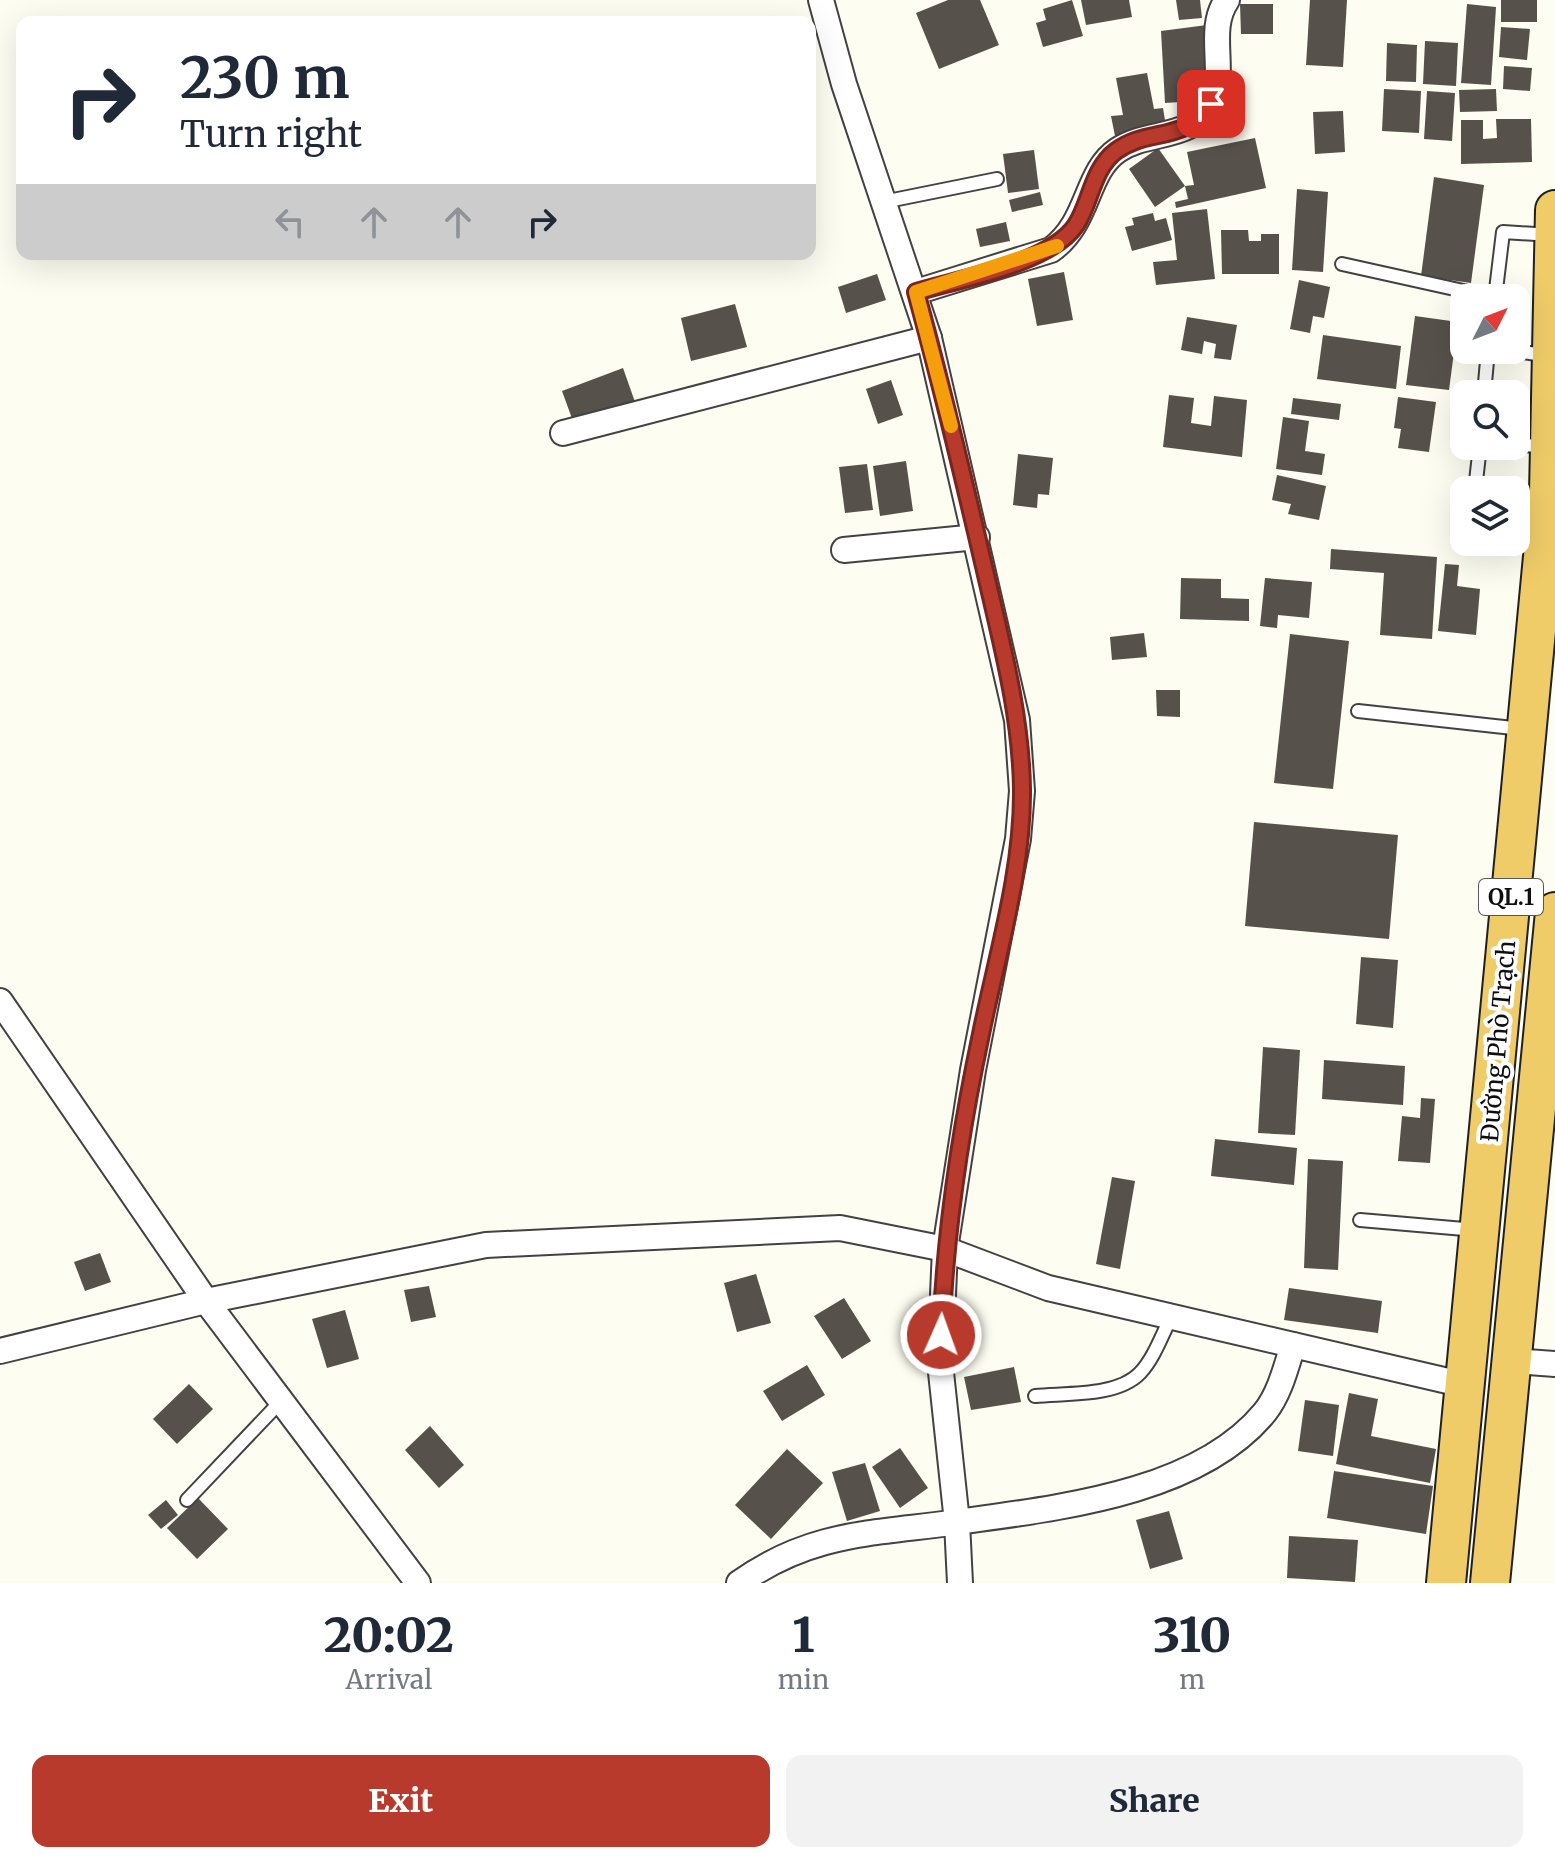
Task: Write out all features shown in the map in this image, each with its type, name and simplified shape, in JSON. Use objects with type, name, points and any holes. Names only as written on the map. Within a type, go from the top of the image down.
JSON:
[{"type":"highway","name":"Đường Phò Trạch","points":[[1446,1583],[1549,493],[1533,446],[1552,356],[1555,210]]},
{"type":"highway","name":"Đường Phò Trạch","points":[[1490,1583],[1550,1014],[1555,912]]},
{"type":"street","points":[[821,0],[883,202],[916,292],[929,338],[1017,720],[1022,791],[1018,839],[973,1070],[945,1249],[940,1363],[957,1522],[960,1583]]},
{"type":"street","points":[[916,292],[1051,250],[1078,223],[1099,171],[1116,151],[1181,131],[1204,115],[1217,90],[1218,20],[1227,0]]},
{"type":"street","points":[[563,433],[929,338]]},
{"type":"street","points":[[844,550],[977,537]]},
{"type":"street","points":[[0,1001],[206,1301],[283,1399],[418,1583]]},
{"type":"street","points":[[0,1351],[206,1301],[486,1245],[840,1228],[945,1249],[1048,1288],[1465,1385]]},
{"type":"street","points":[[739,1583],[806,1547],[852,1533],[957,1522],[1126,1492],[1172,1478],[1213,1456],[1266,1411],[1280,1386],[1293,1345]]},
{"type":"street","points":[[1512,1361],[1555,1364]]},
{"type":"lane","points":[[883,202],[997,179]]},
{"type":"lane","points":[[1497,284],[1503,232],[1554,235]]},
{"type":"lane","points":[[1342,264],[1450,288]]},
{"type":"lane","points":[[1530,353],[1552,356]]},
{"type":"lane","points":[[1358,711],[1527,730]]},
{"type":"lane","points":[[1360,1220],[1480,1230]]},
{"type":"lane","points":[[1035,1396],[1113,1388],[1132,1380],[1146,1365],[1171,1317]]},
{"type":"lane","points":[[187,1500],[283,1399]]},
{"type":"building","points":[[948,0],[980,0],[999,45],[939,69],[916,13]]},
{"type":"building","points":[[1072,0],[1083,36],[1043,47],[1036,23],[1046,20],[1043,9]]},
{"type":"building","points":[[1081,0],[1129,0],[1132,17],[1086,25]]},
{"type":"building","points":[[1176,0],[1200,0],[1202,18],[1179,20]]},
{"type":"building","points":[[1310,0],[1347,0],[1343,67],[1306,65]]},
{"type":"building","points":[[1501,0],[1537,0],[1537,22],[1501,22]]},
{"type":"building","points":[[1240,4],[1273,4],[1273,34],[1241,34]]},
{"type":"building","points":[[1467,4],[1496,7],[1491,85],[1461,83]]},
{"type":"building","points":[[1207,25],[1211,100],[1165,103],[1161,31]]},
{"type":"building","points":[[1501,27],[1530,29],[1527,60],[1499,57]]},
{"type":"building","points":[[1425,41],[1458,43],[1456,86],[1423,84]]},
{"type":"building","points":[[1387,43],[1417,45],[1416,82],[1386,81]]},
{"type":"building","points":[[1504,66],[1532,68],[1530,91],[1503,89]]},
{"type":"building","points":[[1147,73],[1154,109],[1163,108],[1167,132],[1116,141],[1111,116],[1123,115],[1116,78]]},
{"type":"building","points":[[1384,89],[1421,91],[1419,133],[1382,131]]},
{"type":"building","points":[[1496,89],[1497,111],[1460,112],[1459,90]]},
{"type":"building","points":[[1427,91],[1455,93],[1452,141],[1424,139]]},
{"type":"building","points":[[1343,111],[1345,152],[1315,154],[1313,112]]},
{"type":"building","points":[[1496,119],[1531,119],[1532,162],[1461,164],[1461,120],[1483,120],[1483,139],[1497,138]]},
{"type":"building","points":[[1255,138],[1266,188],[1176,208],[1175,202],[1188,199],[1185,186],[1194,185],[1187,152]]},
{"type":"building","points":[[1158,148],[1185,186],[1155,207],[1129,169]]},
{"type":"building","points":[[1034,150],[1039,189],[1008,193],[1003,154]]},
{"type":"building","points":[[1434,177],[1484,185],[1471,283],[1421,276]]},
{"type":"building","points":[[1297,189],[1328,192],[1323,272],[1292,270]]},
{"type":"building","points":[[1040,192],[1043,205],[1012,212],[1009,200]]},
{"type":"building","points":[[1207,209],[1215,279],[1156,285],[1153,262],[1177,260],[1172,213]]},
{"type":"building","points":[[1153,213],[1155,221],[1166,218],[1172,240],[1132,251],[1125,227],[1134,225],[1132,218]]},
{"type":"building","points":[[1006,222],[1010,241],[980,247],[976,229]]},
{"type":"building","points":[[1221,230],[1248,230],[1249,241],[1261,241],[1261,234],[1279,234],[1279,274],[1222,274]]},
{"type":"building","points":[[1064,272],[1073,320],[1037,326],[1028,279]]},
{"type":"building","points":[[877,274],[886,300],[846,313],[838,287]]},
{"type":"building","points":[[1299,280],[1330,287],[1324,318],[1313,316],[1310,333],[1290,329]]},
{"type":"building","points":[[735,304],[747,347],[691,361],[681,318]]},
{"type":"building","points":[[1415,316],[1450,321],[1450,364],[1452,364],[1449,390],[1406,385]]},
{"type":"building","points":[[1187,317],[1237,325],[1231,360],[1214,358],[1216,344],[1204,341],[1202,354],[1181,350]]},
{"type":"building","points":[[1323,335],[1401,346],[1396,389],[1317,379]]},
{"type":"building","points":[[623,368],[635,402],[574,424],[562,391]]},
{"type":"building","points":[[891,380],[903,415],[878,424],[866,389]]},
{"type":"building","points":[[1169,395],[1194,398],[1191,423],[1211,426],[1214,396],[1247,400],[1242,457],[1163,447]]},
{"type":"building","points":[[1398,397],[1436,402],[1429,452],[1398,448],[1401,429],[1394,428]]},
{"type":"building","points":[[1293,398],[1341,404],[1339,420],[1291,414]]},
{"type":"building","points":[[1283,417],[1309,421],[1305,451],[1325,454],[1322,475],[1276,469]]},
{"type":"building","points":[[1018,454],[1053,458],[1049,495],[1038,494],[1037,508],[1013,505]]},
{"type":"building","points":[[906,461],[913,511],[880,516],[873,466]]},
{"type":"building","points":[[867,464],[873,510],[845,513],[839,467]]},
{"type":"building","points":[[1277,475],[1326,486],[1319,520],[1288,514],[1291,504],[1272,500]]},
{"type":"building","points":[[1331,549],[1437,557],[1432,639],[1380,635],[1384,573],[1330,569]]},
{"type":"building","points":[[1445,564],[1459,565],[1457,586],[1480,589],[1476,635],[1438,631]]},
{"type":"building","points":[[1181,578],[1221,579],[1221,598],[1249,599],[1249,621],[1180,619]]},
{"type":"building","points":[[1265,578],[1312,582],[1309,618],[1278,615],[1277,628],[1260,626]]},
{"type":"building","points":[[1144,633],[1147,657],[1112,660],[1110,637]]},
{"type":"building","points":[[1290,634],[1349,641],[1333,789],[1274,783]]},
{"type":"building","points":[[1156,690],[1180,690],[1180,717],[1157,716]]},
{"type":"building","points":[[1254,822],[1398,835],[1389,939],[1245,926]]},
{"type":"building","points":[[1361,957],[1398,960],[1393,1028],[1356,1024]]},
{"type":"building","points":[[1263,1047],[1300,1050],[1295,1135],[1258,1133]]},
{"type":"building","points":[[1324,1060],[1405,1066],[1403,1105],[1322,1099]]},
{"type":"building","points":[[1421,1098],[1435,1099],[1430,1163],[1398,1161],[1402,1116],[1420,1118]]},
{"type":"building","points":[[1215,1139],[1297,1148],[1294,1185],[1211,1176]]},
{"type":"building","points":[[1308,1159],[1343,1161],[1338,1270],[1304,1268]]},
{"type":"building","points":[[1112,1177],[1135,1181],[1120,1269],[1096,1264]]},
{"type":"building","points":[[100,1253],[111,1282],[85,1291],[74,1262]]},
{"type":"building","points":[[756,1274],[771,1323],[737,1332],[724,1283]]},
{"type":"building","points":[[429,1286],[436,1317],[411,1322],[404,1290]]},
{"type":"building","points":[[1289,1288],[1382,1301],[1378,1333],[1284,1320]]},
{"type":"building","points":[[844,1298],[871,1341],[842,1359],[814,1316]]},
{"type":"building","points":[[345,1310],[359,1359],[327,1368],[312,1319]]},
{"type":"building","points":[[807,1365],[825,1395],[782,1421],[763,1391]]},
{"type":"building","points":[[1014,1367],[1021,1402],[971,1410],[964,1377]]},
{"type":"building","points":[[189,1384],[213,1409],[177,1444],[153,1419]]},
{"type":"building","points":[[1349,1393],[1378,1399],[1371,1436],[1436,1449],[1430,1483],[1336,1464]]},
{"type":"building","points":[[1305,1400],[1339,1405],[1333,1456],[1298,1451]]},
{"type":"building","points":[[430,1426],[464,1465],[439,1488],[405,1450]]},
{"type":"building","points":[[900,1448],[928,1488],[900,1508],[872,1467]]},
{"type":"building","points":[[787,1449],[823,1483],[771,1539],[735,1505]]},
{"type":"building","points":[[865,1463],[880,1511],[847,1521],[832,1472]]},
{"type":"building","points":[[1334,1471],[1433,1486],[1426,1534],[1327,1518]]},
{"type":"building","points":[[198,1498],[228,1529],[197,1559],[167,1528]]},
{"type":"building","points":[[166,1500],[178,1515],[161,1529],[148,1515]]},
{"type":"building","points":[[1169,1511],[1183,1559],[1150,1569],[1136,1520]]},
{"type":"building","points":[[1289,1536],[1358,1540],[1355,1582],[1287,1578]]},
{"type":"slow traffic","points":[[951,426],[916,292],[1057,246]]},
{"type":"route","points":[[941,1335],[945,1249],[973,1070],[1005,917],[1018,839],[1022,791],[1017,720],[1004,657],[960,462],[916,292],[1051,250],[1065,240],[1078,223],[1107,159],[1127,145],[1193,125],[1211,104]]}]
